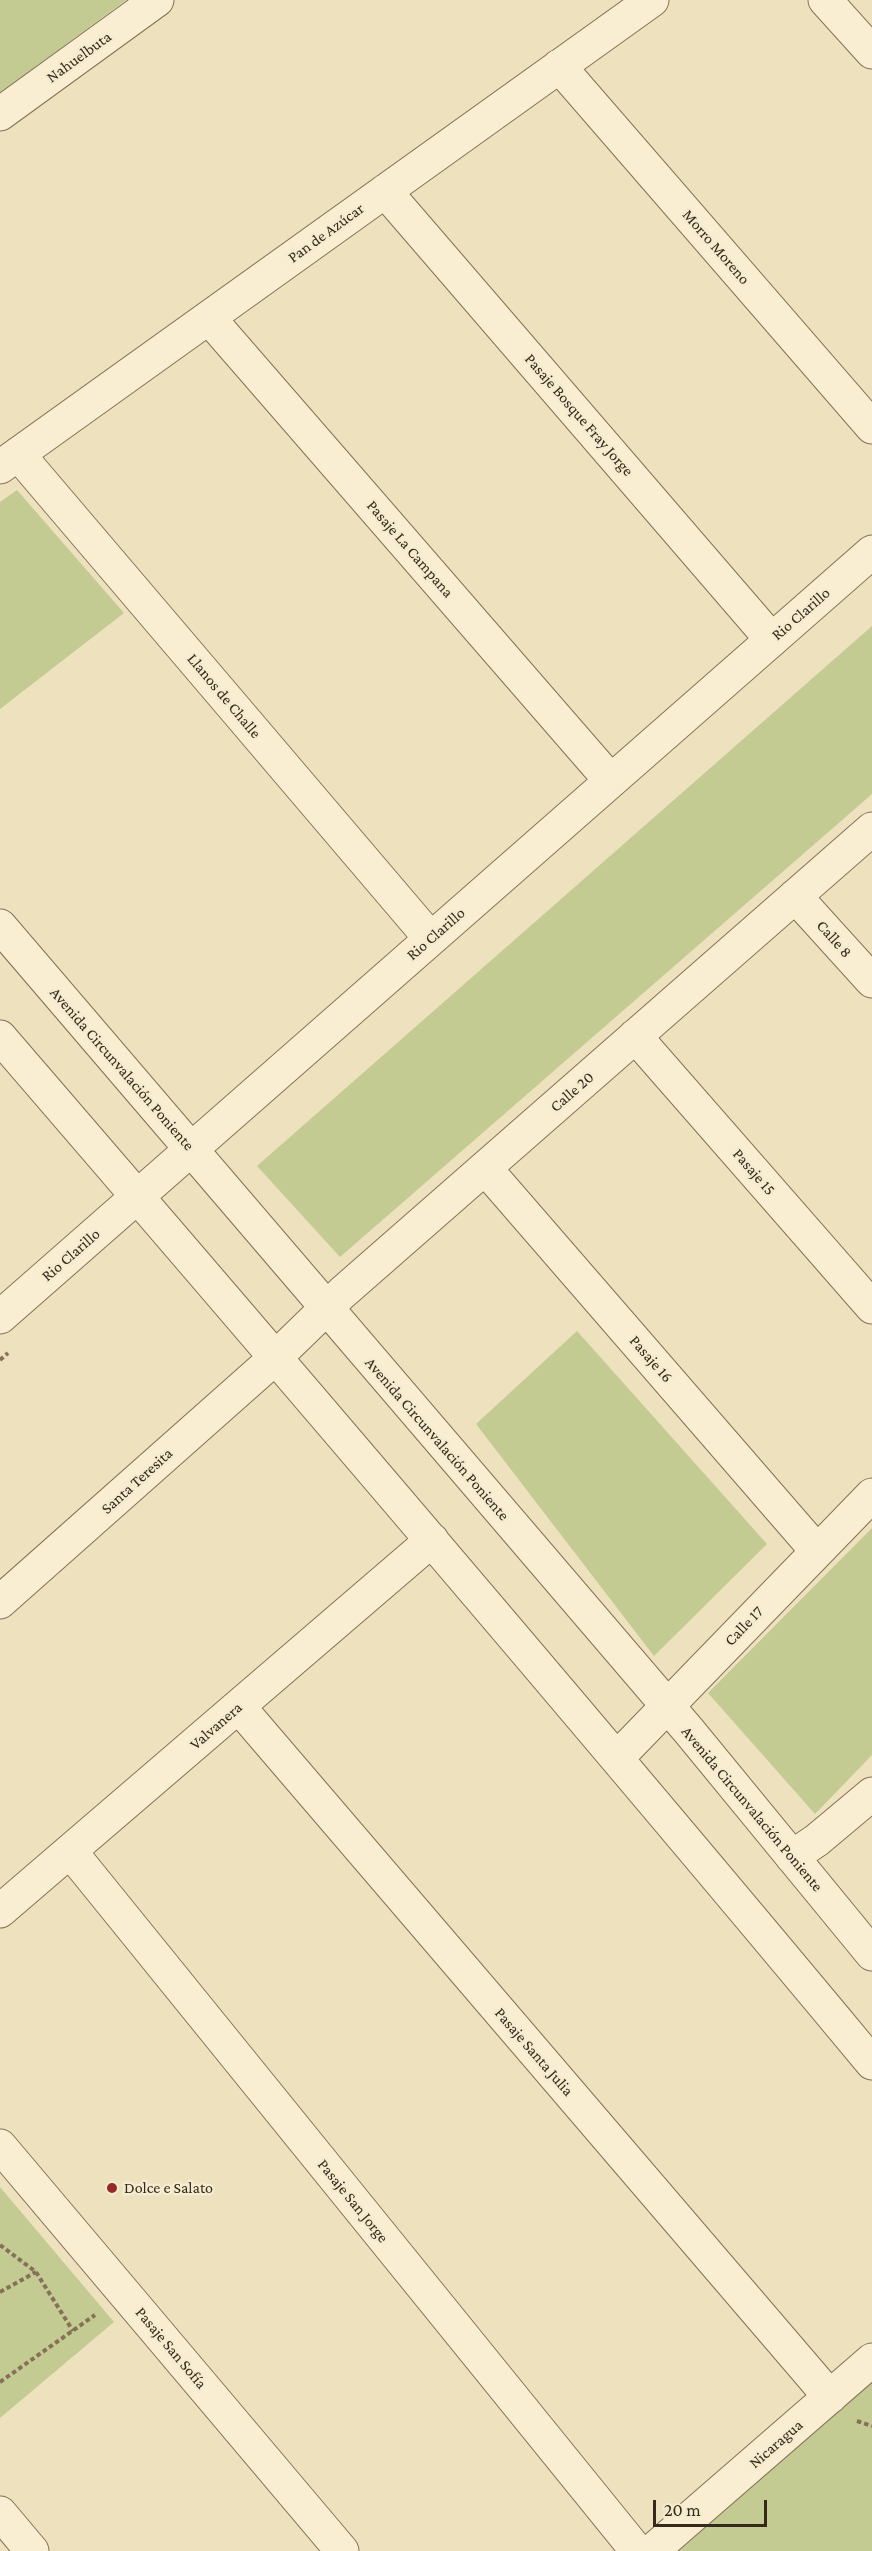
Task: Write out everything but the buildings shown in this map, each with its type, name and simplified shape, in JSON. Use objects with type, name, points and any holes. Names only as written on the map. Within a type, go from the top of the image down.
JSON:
[{"type":"street","name":"Nahuelbuta","points":[[0,114],[157,0]]},
{"type":"street","name":"Pan de Azúcar","points":[[9,460],[652,0]]},
{"type":"street","points":[[825,0],[872,52]]},
{"type":"street","name":"Morro Moreno","points":[[560,66],[872,427]]},
{"type":"street","name":"Pasaje Bosque Fray Jorge","points":[[386,191],[772,640]]},
{"type":"street","name":"Pasaje La Campana","points":[[208,318],[611,781]]},
{"type":"street","name":"Llanos de Challe","points":[[9,460],[431,939]]},
{"type":"street","name":"Rio Clarillo","points":[[0,1317],[872,552]]},
{"type":"street","name":"Calle 20","points":[[274,1359],[325,1308],[872,829]]},
{"type":"street","name":"Calle 8","points":[[795,896],[872,981]]},
{"type":"street","name":"Avenida Circunvalación Poniente","points":[[0,926],[667,1706],[872,1954]]},
{"type":"street","name":"Pasaje 15","points":[[635,1036],[872,1307]]},
{"type":"street","points":[[0,1037],[274,1359],[432,1540],[872,2063]]},
{"type":"street","name":"Pasaje 16","points":[[485,1168],[817,1551]]},
{"type":"street","name":"Santa Teresita","points":[[0,1602],[274,1359]]},
{"type":"street","name":"Calle 17","points":[[617,1758],[872,1495]]},
{"type":"street","name":"Valvanera","points":[[0,1911],[432,1540]]},
{"type":"street","name":"Pasaje Santa Julia","points":[[239,1707],[830,2397]]},
{"type":"street","points":[[792,1857],[817,1840],[872,1794]]},
{"type":"street","name":"Pasaje San Jorge","points":[[70,1851],[637,2551]]},
{"type":"street","name":"Pasaje San Sofía","points":[[0,2146],[342,2551]]},
{"type":"street","name":"Nicaragua","points":[[652,2551],[872,2360]]},
{"type":"street","points":[[0,2513],[32,2551]]},
{"type":"path","points":[[0,2245],[36,2272],[73,2331]]},
{"type":"path","points":[[0,2292],[36,2272]]},
{"type":"path","points":[[0,2382],[127,2296]]},
{"type":"green space","points":[[0,0],[126,0],[0,93]]},
{"type":"green space","points":[[17,490],[124,613],[0,709],[0,502]]},
{"type":"green space","points":[[872,626],[872,794],[340,1257],[257,1166]]},
{"type":"green space","points":[[577,1331],[767,1544],[654,1656],[476,1424]]},
{"type":"green space","points":[[872,1528],[872,1755],[815,1814],[708,1693]]},
{"type":"green space","points":[[0,2187],[114,2322],[0,2418]]},
{"type":"green space","points":[[872,2378],[872,2551],[670,2551]]},
{"type":"place","name":"Dolce e Salato","points":[[112,2188]]}]
